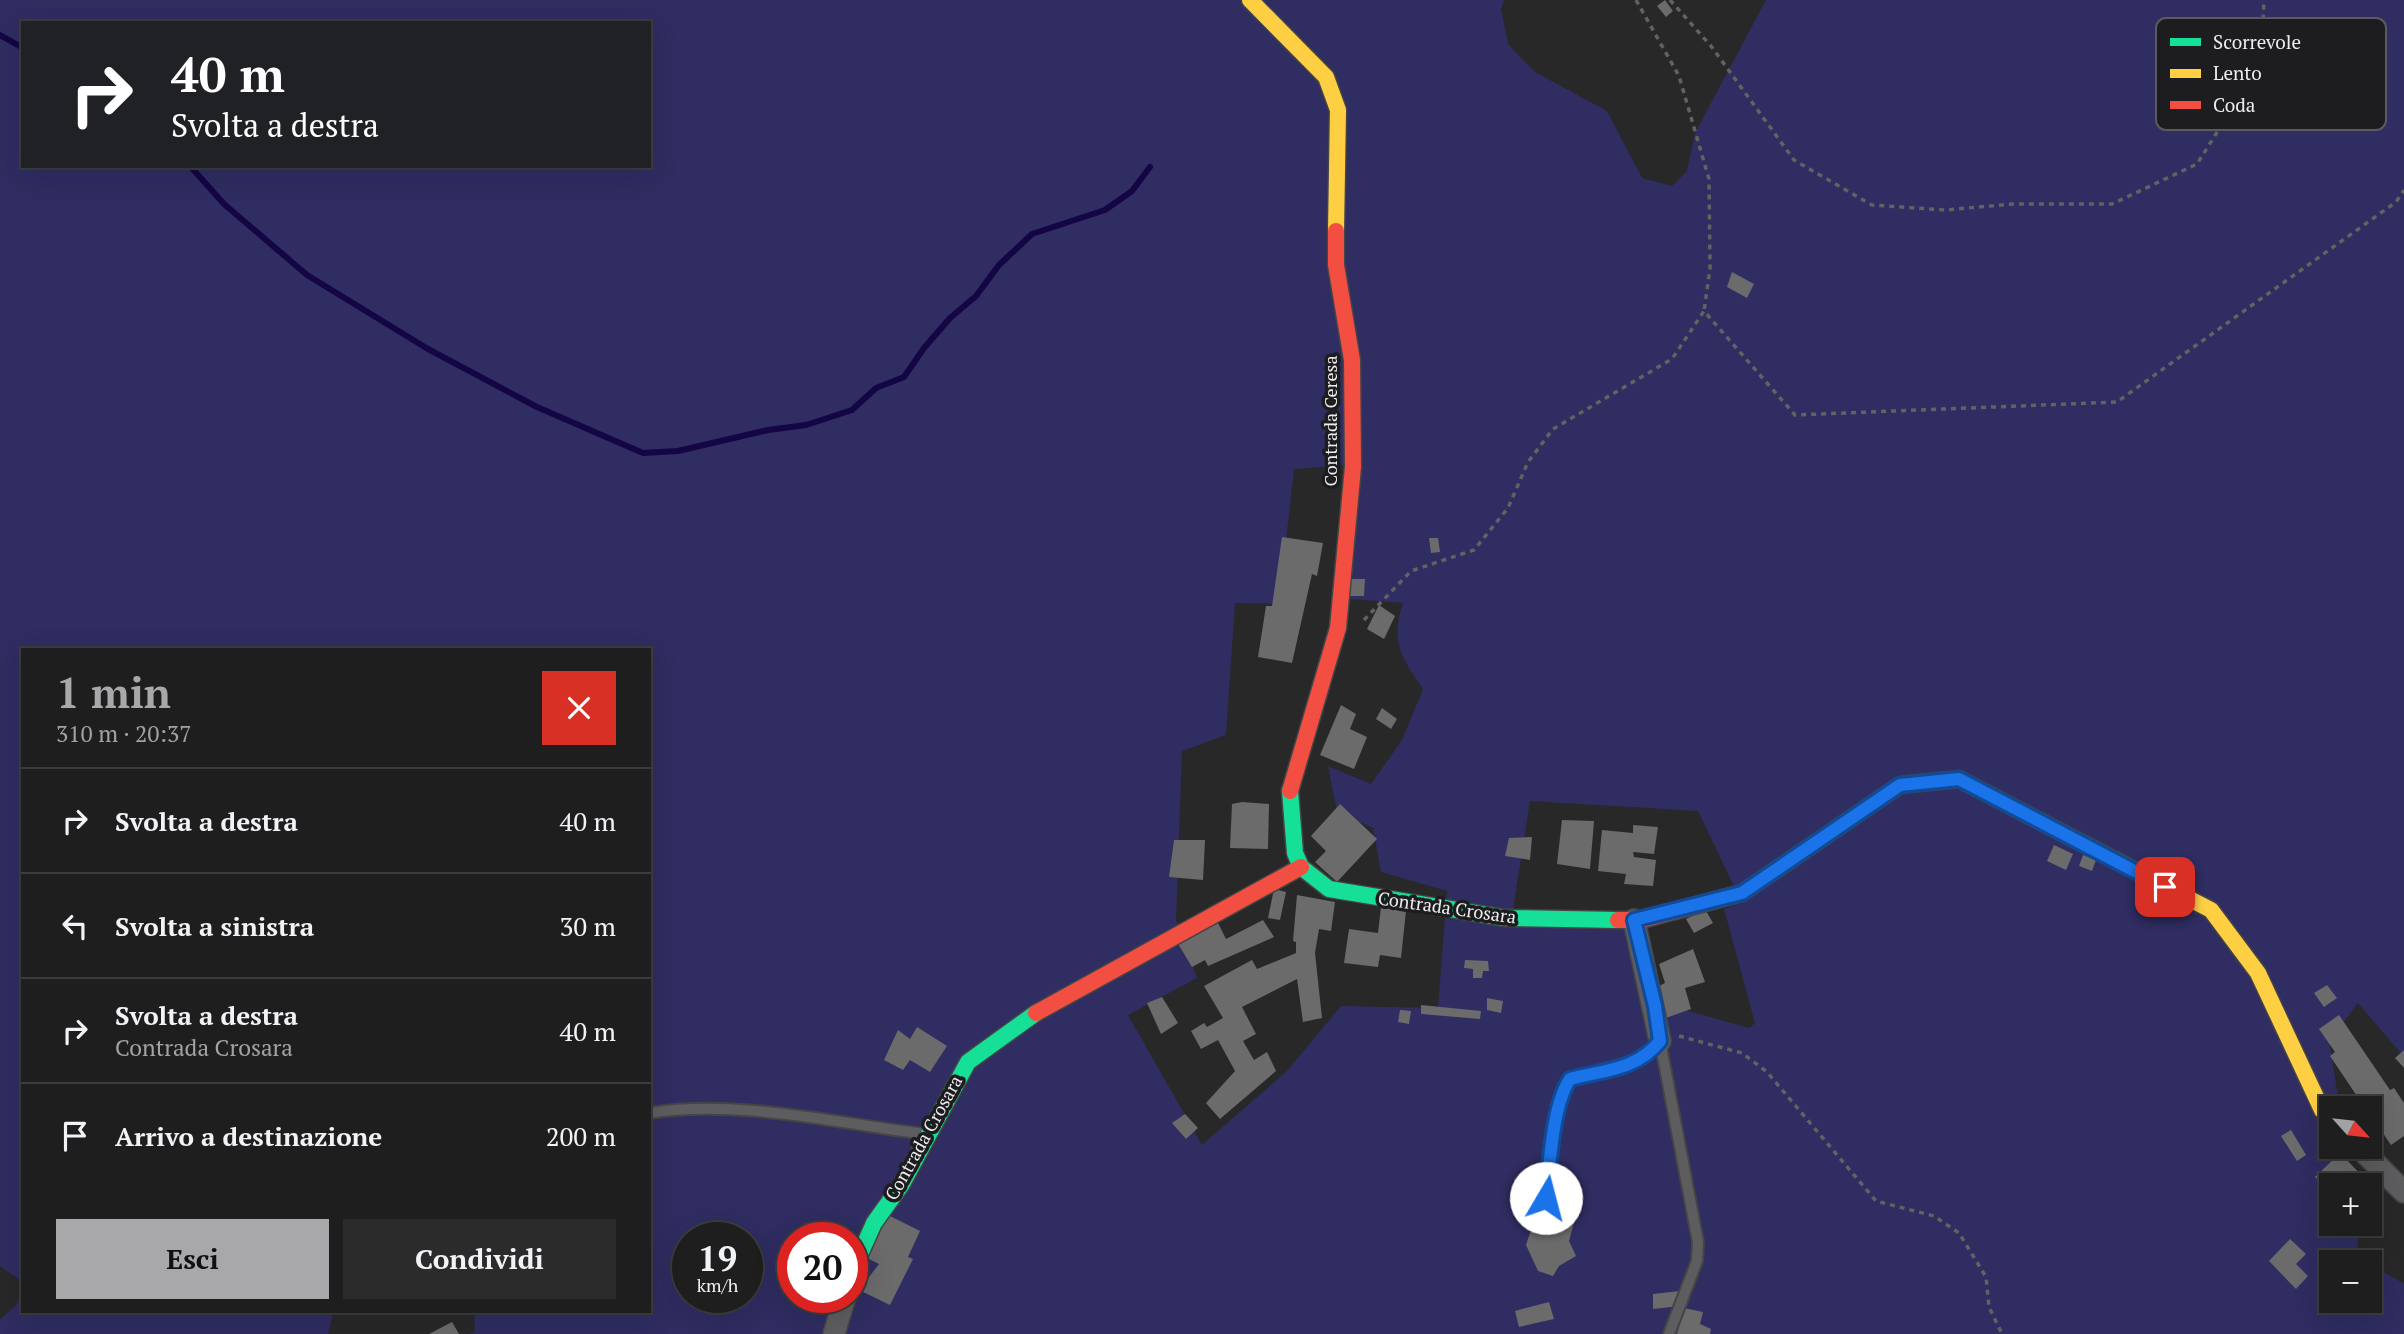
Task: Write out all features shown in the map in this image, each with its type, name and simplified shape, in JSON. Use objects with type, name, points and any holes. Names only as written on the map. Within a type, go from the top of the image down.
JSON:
[{"type":"street","name":"Contrada Ceresa","points":[[1250,0],[1326,77],[1338,110],[1336,265],[1352,360],[1353,467],[1338,628],[1290,786],[1295,853],[1301,867]]},
{"type":"street","name":"Contrada Crosara","points":[[868,1236],[874,1223],[902,1184],[961,1072],[984,1048],[1028,1018],[1301,867],[1329,889],[1354,895],[1505,918],[1634,920],[1742,893],[1900,785],[1959,779],[2211,910],[2258,973],[2319,1104]]},
{"type":"street","points":[[1634,920],[1658,1035]]},
{"type":"street","points":[[2371,1159],[2404,1192]]},
{"type":"street","points":[[834,1334],[840,1313]]},
{"type":"lane","points":[[1546,1198],[1561,1092],[1570,1079],[1629,1066],[1649,1055],[1658,1035]]},
{"type":"lane","points":[[1658,1035],[1698,1242],[1698,1261],[1669,1334]]},
{"type":"lane","points":[[651,1113],[679,1108],[744,1111],[927,1135]]},
{"type":"path","points":[[1361,622],[1411,571],[1474,550],[1508,508],[1528,462],[1553,429],[1672,359],[1704,311],[1710,269],[1709,180],[1679,76],[1636,0]]},
{"type":"path","points":[[1670,0],[1711,46],[1794,160],[1872,205],[1945,210],[2013,204],[2112,204],[2197,164],[2218,130]]},
{"type":"path","points":[[2263,18],[2264,0]]},
{"type":"path","points":[[1704,311],[1795,415],[2117,402],[2396,202],[2404,190]]},
{"type":"path","points":[[1658,1035],[1742,1053],[1767,1072],[1876,1201],[1934,1216],[1959,1233],[1986,1277],[1990,1307],[2002,1334]]},
{"type":"shaded area","points":[[0,0],[1504,0],[1501,9],[1508,44],[1535,72],[1607,111],[1642,178],[1672,186],[1687,171],[1695,133],[1766,0],[2404,0],[2404,1057],[2358,1003],[2329,1041],[2338,1096],[2319,1096],[2319,1159],[2344,1159],[2328,1173],[2319,1173],[2319,1181],[2316,1184],[2319,1186],[2319,1236],[2358,1236],[2357,1250],[2319,1250],[2319,1313],[2382,1313],[2382,1271],[2404,1284],[2404,1334],[469,1334],[475,1332],[474,1313],[651,1313],[651,648],[21,648],[21,1281],[0,1266]],"holes":[[[1359,464],[1348,599],[1403,603],[1398,628],[1400,648],[1423,689],[1402,740],[1371,784],[1328,766],[1337,812],[1373,828],[1381,872],[1447,891],[1438,1008],[1341,1006],[1287,1071],[1202,1145],[1128,1015],[1197,978],[1176,920],[1182,751],[1226,735],[1235,603],[1279,604],[1294,469]],[[1530,801],[1698,811],[1742,903],[1724,909],[1755,1023],[1749,1028],[1653,1001],[1635,931],[1513,910]]]},
{"type":"shaded area","points":[[21,1300],[21,1313],[333,1313],[328,1334],[0,1334],[0,1320]]},
{"type":"building","points":[[1665,0],[1673,11],[1666,17],[1657,6]]},
{"type":"building","points":[[1732,272],[1754,284],[1747,298],[1727,287]]},
{"type":"building","points":[[1282,537],[1323,543],[1317,576],[1312,574],[1292,663],[1258,657],[1266,606],[1272,606]]},
{"type":"building","points":[[1429,538],[1438,538],[1440,552],[1431,553]]},
{"type":"building","points":[[1350,579],[1365,579],[1364,596],[1349,596]]},
{"type":"building","points":[[1379,605],[1395,616],[1384,639],[1367,629]]},
{"type":"building","points":[[1341,705],[1356,714],[1350,729],[1367,737],[1354,769],[1320,755]]},
{"type":"building","points":[[1382,708],[1397,719],[1391,729],[1376,719]]},
{"type":"building","points":[[1232,804],[1269,804],[1268,849],[1230,848]]},
{"type":"building","points":[[1340,804],[1377,839],[1337,882],[1315,862],[1326,851],[1311,836]]},
{"type":"building","points":[[1562,820],[1594,821],[1590,869],[1557,864]]},
{"type":"building","points":[[1633,825],[1658,827],[1654,854],[1633,852],[1634,857],[1656,860],[1653,886],[1624,884],[1626,874],[1598,871],[1602,830],[1633,833]]},
{"type":"building","points":[[1532,837],[1530,860],[1505,856],[1509,838]]},
{"type":"building","points":[[1174,840],[1205,840],[1203,880],[1169,877]]},
{"type":"building","points":[[2054,845],[2073,854],[2066,870],[2047,861]]},
{"type":"building","points":[[2083,855],[2096,860],[2092,871],[2079,866]]},
{"type":"building","points":[[1274,889],[1286,892],[1280,920],[1268,918]]},
{"type":"building","points":[[1297,895],[1335,902],[1331,931],[1319,929],[1315,953],[1322,1018],[1303,1022],[1297,979],[1242,1007],[1256,1034],[1243,1041],[1254,1060],[1267,1052],[1276,1071],[1220,1119],[1206,1103],[1235,1071],[1218,1040],[1201,1049],[1191,1031],[1204,1023],[1207,1027],[1223,1018],[1204,986],[1252,960],[1257,969],[1296,953],[1296,942],[1293,941]]},
{"type":"building","points":[[1381,907],[1406,911],[1401,958],[1380,955],[1378,967],[1344,963],[1349,929],[1378,933]]},
{"type":"building","points":[[1705,909],[1713,923],[1694,933],[1686,919]]},
{"type":"building","points":[[1263,920],[1274,937],[1208,966],[1205,960],[1192,967],[1177,942],[1217,921],[1226,939]]},
{"type":"building","points":[[1693,949],[1705,982],[1685,988],[1691,1009],[1663,1019],[1653,989],[1665,983],[1659,964]]},
{"type":"building","points":[[1465,960],[1488,961],[1489,971],[1483,971],[1482,978],[1473,978],[1473,969],[1464,968]]},
{"type":"building","points":[[2327,985],[2337,998],[2324,1007],[2314,993]]},
{"type":"building","points":[[1162,997],[1178,1023],[1161,1034],[1147,1003]]},
{"type":"building","points":[[1487,998],[1503,1001],[1501,1013],[1487,1010]]},
{"type":"building","points":[[1421,1005],[1481,1011],[1480,1019],[1421,1014]]},
{"type":"building","points":[[1400,1010],[1411,1011],[1409,1024],[1398,1022]]},
{"type":"building","points":[[2339,1015],[2390,1090],[2394,1088],[2404,1103],[2404,1136],[2391,1145],[2382,1132],[2382,1096],[2357,1096],[2330,1056],[2335,1052],[2319,1029]]},
{"type":"building","points":[[917,1027],[947,1046],[930,1072],[910,1060],[903,1070],[884,1060],[898,1030],[910,1039]]},
{"type":"building","points":[[2404,1050],[2404,1068],[2395,1058]]},
{"type":"building","points":[[1185,1114],[1198,1128],[1186,1139],[1172,1123]]},
{"type":"building","points":[[2291,1130],[2306,1155],[2297,1161],[2281,1136]]},
{"type":"building","points":[[2334,1159],[2346,1159],[2359,1173],[2319,1173]]},
{"type":"building","points":[[1540,1203],[1576,1215],[1569,1241],[1576,1256],[1559,1266],[1553,1276],[1538,1271],[1526,1245]]},
{"type":"building","points":[[888,1215],[920,1231],[908,1257],[913,1259],[890,1305],[868,1294],[868,1278],[879,1264],[868,1256]]},
{"type":"building","points":[[2290,1239],[2306,1254],[2296,1264],[2308,1276],[2296,1289],[2269,1261]]},
{"type":"building","points":[[1679,1291],[1680,1306],[1653,1309],[1653,1294]]},
{"type":"building","points":[[1549,1302],[1554,1319],[1519,1327],[1515,1311]]},
{"type":"building","points":[[1684,1308],[1703,1312],[1700,1324],[1711,1329],[1710,1334],[1677,1334]]},
{"type":"building","points":[[452,1322],[459,1334],[429,1334]]},
{"type":"waterway","points":[[0,35],[21,47]]},
{"type":"waterway","points":[[192,168],[224,204],[307,275],[428,349],[537,407],[643,453],[678,451],[768,430],[806,425],[852,410],[876,388],[904,377],[950,318],[976,296],[999,265],[1032,234],[1105,210],[1132,191],[1150,167]]},
{"type":"traffic: fast","points":[[1290,791],[1295,853],[1301,867],[1329,889],[1505,918],[1618,920]]},
{"type":"traffic: fast","points":[[868,1236],[874,1223],[902,1184],[968,1062],[1036,1013]]},
{"type":"traffic: slow","points":[[1250,0],[1326,77],[1338,110],[1336,231]]},
{"type":"traffic: slow","points":[[2030,816],[2211,910],[2258,973],[2319,1104]]},
{"type":"traffic: jam","points":[[1290,791],[1338,628],[1353,467],[1352,360],[1336,265],[1336,231]]},
{"type":"traffic: jam","points":[[1618,920],[1641,920],[1742,893],[1900,785],[1959,779],[2030,816]]},
{"type":"traffic: jam","points":[[1036,1013],[1301,867]]},
{"type":"route","points":[[1546,1198],[1556,1115],[1561,1092],[1570,1079],[1629,1066],[1649,1055],[1660,1041],[1655,1006],[1634,920],[1742,893],[1900,785],[1959,779],[2165,887]]}]
